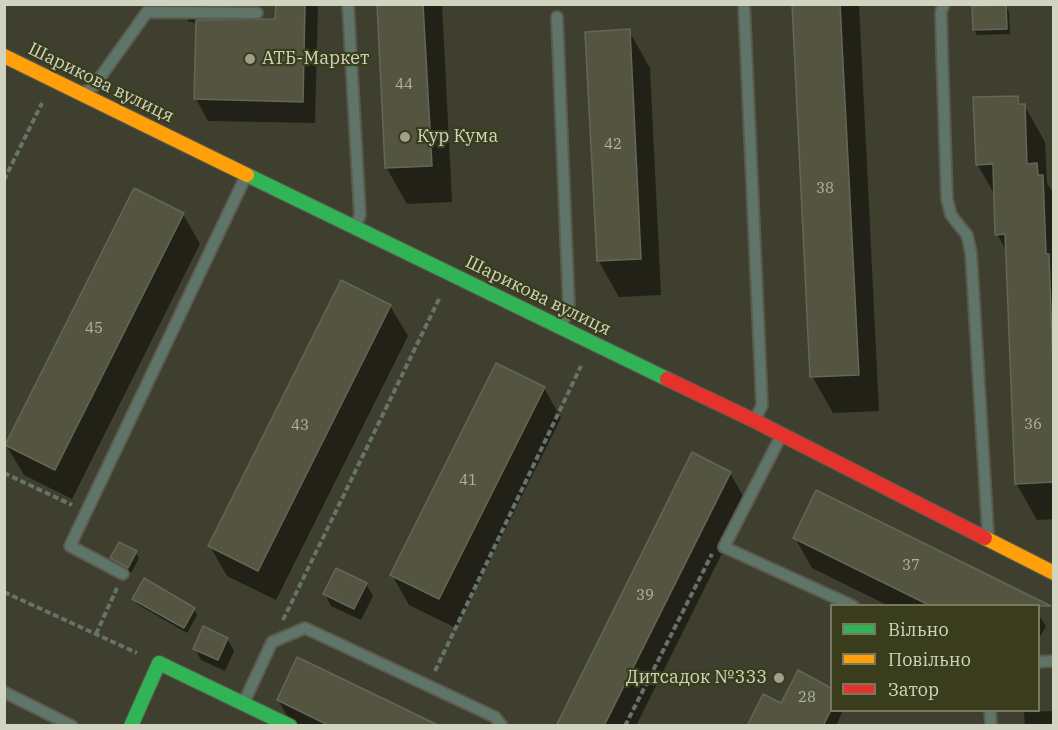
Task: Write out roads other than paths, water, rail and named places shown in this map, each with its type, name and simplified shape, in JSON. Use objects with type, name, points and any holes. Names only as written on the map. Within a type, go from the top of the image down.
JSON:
[{"type":"street","name":"Шарикова вулиця","points":[[4,56],[782,435],[1053,573]]},
{"type":"street","points":[[131,726],[159,663],[290,726]]},
{"type":"lane","points":[[348,4],[360,215],[355,228]]},
{"type":"lane","points":[[744,4],[762,405],[755,422]]},
{"type":"lane","points":[[944,4],[941,12],[947,199],[951,215],[968,235],[971,253],[988,541]]},
{"type":"lane","points":[[83,94],[94,86],[147,12],[257,13]]},
{"type":"lane","points":[[557,17],[569,310],[560,327]]},
{"type":"lane","points":[[123,574],[70,546],[247,175]]},
{"type":"lane","points":[[782,435],[724,547],[849,604]]},
{"type":"lane","points":[[244,703],[272,642],[305,628],[495,717],[502,726]]},
{"type":"lane","points":[[4,692],[72,726]]},
{"type":"place","name":"АТБ-Маркет","points":[[250,59]]},
{"type":"place","name":"Кур Кума","points":[[405,137]]},
{"type":"place","name":"Дитсадок №333","points":[[779,678]]}]
